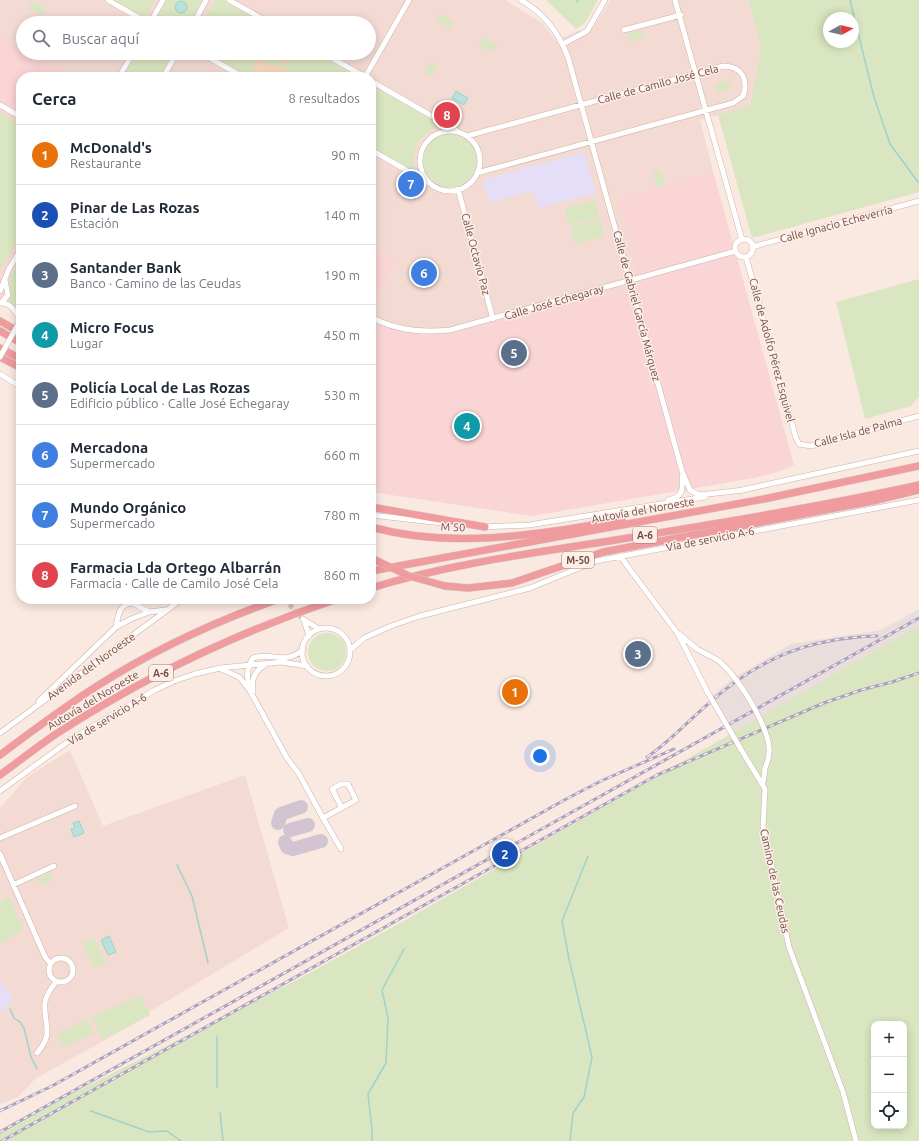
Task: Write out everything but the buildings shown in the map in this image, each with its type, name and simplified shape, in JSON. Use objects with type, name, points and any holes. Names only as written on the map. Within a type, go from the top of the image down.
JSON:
[{"type":"highway","points":[[0,321],[16,330]]},
{"type":"highway","points":[[0,331],[16,340]]},
{"type":"highway","points":[[0,348],[16,356]]},
{"type":"highway","points":[[1,358],[16,366]]},
{"type":"highway","name":"Autovía del Noroeste","points":[[376,570],[764,499],[919,466]]},
{"type":"highway","name":"A-6","points":[[376,587],[439,571],[501,558],[775,513],[919,485]]},
{"type":"highway","name":"M-50","points":[[376,560],[409,576],[445,586],[468,588],[512,583],[603,552],[874,501],[919,490]]},
{"type":"highway","points":[[376,508],[485,526]]},
{"type":"highway","name":"M 50","points":[[376,528],[419,536],[454,539],[500,538],[535,534],[654,515],[668,517]]},
{"type":"highway","name":"Autovía del Noroeste","points":[[0,754],[98,685],[135,664],[205,629],[267,604]]},
{"type":"highway","name":"Autovía del Noroeste","points":[[0,775],[56,734],[146,680],[237,636],[323,604]]},
{"type":"street","points":[[108,0],[137,16]]},
{"type":"street","points":[[153,16],[163,0]]},
{"type":"street","points":[[198,16],[206,0]]},
{"type":"street","points":[[230,0],[258,16]]},
{"type":"street","points":[[376,58],[409,0]]},
{"type":"street","name":"Calle de Gabriel García Márquez","points":[[522,0],[536,9],[550,22],[563,44],[582,104],[682,471],[690,490],[699,495],[744,490]]},
{"type":"street","points":[[563,44],[587,31],[606,0]]},
{"type":"street","points":[[675,0],[681,15],[742,240]]},
{"type":"street","points":[[624,30],[681,15]]},
{"type":"street","points":[[122,72],[129,60]]},
{"type":"street","points":[[166,72],[173,60]]},
{"type":"street","points":[[213,60],[234,72]]},
{"type":"street","points":[[335,60],[356,72]]},
{"type":"street","points":[[368,72],[375,60]]},
{"type":"street","name":"Calle de Camilo José Cela","points":[[467,136],[582,104],[729,66],[735,67],[744,77],[745,91],[740,100],[706,111],[477,173]]},
{"type":"street","points":[[376,84],[467,136],[476,146],[479,153],[480,163],[477,173],[470,183],[458,190],[447,190],[432,184],[376,153]]},
{"type":"street","points":[[0,105],[16,114]]},
{"type":"street","points":[[432,184],[426,179],[421,166],[421,152],[424,146],[435,134],[451,130],[459,132]]},
{"type":"street","name":"Calle Octavio Paz","points":[[458,190],[493,319]]},
{"type":"street","name":"Calle Ignacio Echeverría","points":[[752,247],[919,201]]},
{"type":"street","points":[[742,240],[749,241],[752,247],[752,252],[746,257],[740,256],[736,251],[736,245],[742,240]]},
{"type":"street","name":"Calle José Echegaray","points":[[376,319],[417,331],[426,332],[450,330],[736,251]]},
{"type":"street","name":"Calle de Adolfo Pérez Esquivel","points":[[746,257],[798,443]]},
{"type":"street","points":[[0,291],[16,258]]},
{"type":"street","points":[[5,279],[8,295],[1,303],[11,305],[16,311]]},
{"type":"street","points":[[1,358],[16,329]]},
{"type":"street","points":[[0,374],[16,384]]},
{"type":"street","name":"Calle Isla de Palma","points":[[798,443],[805,446],[811,446],[919,416]]},
{"type":"street","points":[[376,515],[466,526],[529,525],[744,490],[919,451]]},
{"type":"street","name":"Calle de Gabriel García Márquez","points":[[600,514],[674,499],[680,496],[683,491],[682,471]]},
{"type":"street","name":"Vía de servicio A-6","points":[[350,650],[364,638],[404,621],[530,588],[596,561],[875,510],[919,500]]},
{"type":"street","name":"Camino de las Ceudas","points":[[620,556],[675,630],[708,693],[763,784],[766,792],[763,826],[789,947],[842,1092],[856,1141]]},
{"type":"street","points":[[116,627],[120,610],[127,604]]},
{"type":"street","points":[[139,604],[150,612]]},
{"type":"street","name":"Avenida del Noroeste","points":[[0,733],[175,604]]},
{"type":"street","points":[[27,713],[116,627],[131,619],[150,612],[166,610]]},
{"type":"street","points":[[309,636],[303,619],[318,629]]},
{"type":"street","points":[[331,628],[342,634],[349,644],[350,650],[346,665],[335,675],[319,675],[307,666],[303,658],[303,650],[309,636],[318,629],[331,628]]},
{"type":"street","points":[[675,630],[696,649],[722,662],[740,684],[761,722],[769,746],[768,761],[765,768],[763,784]]},
{"type":"street","name":"Vía de servicio A-6","points":[[248,665],[253,658],[257,656],[293,657],[303,650]]},
{"type":"street","name":"Vía de servicio A-6","points":[[0,790],[73,738],[155,690],[195,674],[220,668],[281,662],[307,666]]},
{"type":"street","points":[[255,698],[252,687],[253,675],[259,668],[267,664]]},
{"type":"street","points":[[248,665],[247,678],[249,689]]},
{"type":"street","points":[[220,668],[239,677],[255,698],[287,758],[299,774],[340,849]]},
{"type":"street","points":[[322,818],[342,808],[356,800],[348,784],[341,784],[332,789],[342,808]]},
{"type":"street","points":[[0,838],[75,806]]},
{"type":"street","points":[[0,854],[45,957],[50,963]]},
{"type":"street","points":[[13,885],[54,866]]},
{"type":"street","points":[[56,958],[63,958],[69,961],[72,966],[73,974],[68,980],[56,982],[49,974],[50,963],[56,958]]},
{"type":"street","points":[[37,1053],[44,1045],[48,1035],[45,1002],[56,982]]},
{"type":"shaded area","points":[[0,0],[505,0],[542,23],[556,41],[577,31],[593,28],[610,0],[749,0],[761,48],[750,107],[700,120],[713,171],[618,198],[640,287],[432,334],[376,321],[376,301],[397,260],[376,248],[376,72],[66,72],[45,60],[376,60],[376,16],[16,16],[16,43],[0,34]]},
{"type":"shaded area","points":[[0,34],[16,43],[16,60],[45,60],[66,72],[16,72],[16,309],[0,299]]},
{"type":"shaded area","points":[[584,152],[596,193],[538,208],[533,191],[489,203],[483,180]]},
{"type":"shaded area","points":[[713,171],[794,465],[778,472],[754,478],[532,516],[376,493],[376,321],[432,334],[640,287],[618,198]]},
{"type":"shaded area","points":[[376,248],[397,260],[376,301]]},
{"type":"shaded area","points":[[919,609],[919,699],[748,756],[712,696],[732,679],[791,644],[881,630]]},
{"type":"shaded area","points":[[70,750],[103,826],[245,775],[289,928],[149,1012],[150,1015],[35,1079],[18,1097],[0,1104],[0,808],[27,777]]},
{"type":"shaded area","points":[[0,979],[14,999],[0,1014]]},
{"type":"green space","points":[[114,0],[155,0],[146,16],[142,16]]},
{"type":"green space","points":[[167,0],[203,0],[194,16],[158,16]]},
{"type":"green space","points":[[215,0],[223,0],[250,16],[206,16]]},
{"type":"green space","points":[[546,0],[598,0],[585,23],[576,29]]},
{"type":"green space","points":[[749,0],[919,0],[919,192],[752,238],[718,115],[750,106],[761,48]]},
{"type":"green space","points":[[32,1],[46,9],[42,15],[29,8]]},
{"type":"green space","points":[[440,14],[454,21],[450,28],[437,21]]},
{"type":"green space","points":[[641,30],[643,38],[629,42],[627,34]]},
{"type":"green space","points":[[483,37],[497,45],[492,52],[479,45]]},
{"type":"green space","points":[[133,60],[169,60],[162,72],[126,72]]},
{"type":"green space","points":[[219,60],[327,60],[349,72],[239,72]]},
{"type":"green space","points":[[431,60],[438,64],[431,77],[424,73]]},
{"type":"green space","points":[[727,81],[731,83],[730,88],[717,92],[715,84]]},
{"type":"green space","points":[[376,87],[441,125],[427,132],[418,143],[414,156],[415,171],[376,150]]},
{"type":"green space","points":[[0,112],[16,121],[16,244],[0,272]]},
{"type":"green space","points":[[450,134],[460,136],[469,142],[475,151],[477,161],[475,171],[469,180],[460,186],[450,188],[440,186],[431,180],[425,171],[423,161],[425,151],[431,142],[440,136]]},
{"type":"green space","points":[[661,170],[665,185],[657,187],[653,172]]},
{"type":"green space","points":[[595,200],[599,217],[569,225],[565,208]]},
{"type":"green space","points":[[600,219],[604,236],[574,244],[570,227]]},
{"type":"green space","points":[[16,265],[16,306],[7,301],[10,294],[9,280]]},
{"type":"green space","points":[[919,279],[919,397],[911,406],[865,419],[836,302]]},
{"type":"green space","points":[[919,626],[919,1141],[0,1141],[0,1130],[297,980],[402,922]]},
{"type":"green space","points":[[327,633],[337,636],[343,642],[346,652],[343,662],[337,668],[327,671],[317,668],[311,662],[308,652],[311,642],[317,636]]},
{"type":"green space","points":[[50,873],[53,879],[40,886],[37,879]]},
{"type":"green space","points":[[9,896],[23,929],[0,944],[0,903]]},
{"type":"green space","points":[[94,938],[106,963],[93,968],[82,943]]},
{"type":"green space","points":[[141,995],[150,1015],[102,1040],[92,1017]]},
{"type":"green space","points":[[86,1019],[94,1033],[64,1048],[56,1034]]},
{"type":"sand","points":[[255,60],[266,60],[269,66],[279,65],[291,72],[281,72],[254,72]]},
{"type":"sand","points":[[280,60],[289,60],[286,65],[280,62]]},
{"type":"water","points":[[183,1],[186,2],[186,12],[179,13],[176,12],[175,5],[176,2]]},
{"type":"water","points":[[456,91],[468,98],[464,105],[452,98]]},
{"type":"water","points":[[79,821],[84,833],[74,837],[71,829],[75,828],[73,823]]},
{"type":"water","points":[[109,936],[116,952],[108,955],[101,940]]},
{"type":"waterway","points":[[850,0],[874,97],[890,144],[918,182]]},
{"type":"waterway","points":[[570,1141],[573,1113],[584,1097],[592,1057],[569,959],[562,921],[588,856]]},
{"type":"waterway","points":[[177,865],[192,896],[208,963]]},
{"type":"waterway","points":[[372,1141],[368,1094],[386,1063],[388,1018],[382,990],[404,949]]},
{"type":"waterway","points":[[10,1009],[14,1018],[20,1022],[24,1028],[31,1057],[37,1069]]},
{"type":"waterway","points":[[217,1036],[217,1088]]},
{"type":"waterway","points":[[91,1111],[149,1132],[167,1131],[181,1141]]},
{"type":"waterway","points":[[220,1112],[223,1141]]},
{"type":"taxiway","points":[[278,823],[281,814],[301,807]]},
{"type":"taxiway","points":[[290,830],[308,825]]},
{"type":"taxiway","points":[[285,842],[287,847],[293,849],[321,841]]},
{"type":"tunnel","points":[[289,604],[303,619]]},
{"type":"railway","points":[[0,1132],[919,618]]},
{"type":"railway","points":[[647,757],[663,745],[726,689],[765,663],[807,646],[829,641],[877,636]]},
{"type":"railway","points":[[2,1141],[657,775],[824,703],[861,690],[919,673]]},
{"type":"railway","points":[[0,1111],[52,1086],[568,798],[601,781],[674,749]]},
{"type":"place","name":"Farmacia Lda Ortego Albarrán","points":[[447,115]]},
{"type":"place","name":"Mundo Orgánico","points":[[411,184]]},
{"type":"place","name":"Mercadona","points":[[424,273]]},
{"type":"place","name":"Policía Local de Las Rozas","points":[[514,353]]},
{"type":"place","name":"Micro Focus","points":[[467,426]]},
{"type":"place","name":"Santander Bank","points":[[638,654]]},
{"type":"place","name":"McDonald's","points":[[515,692]]},
{"type":"place","name":"Pinar de Las Rozas","points":[[505,854]]}]
